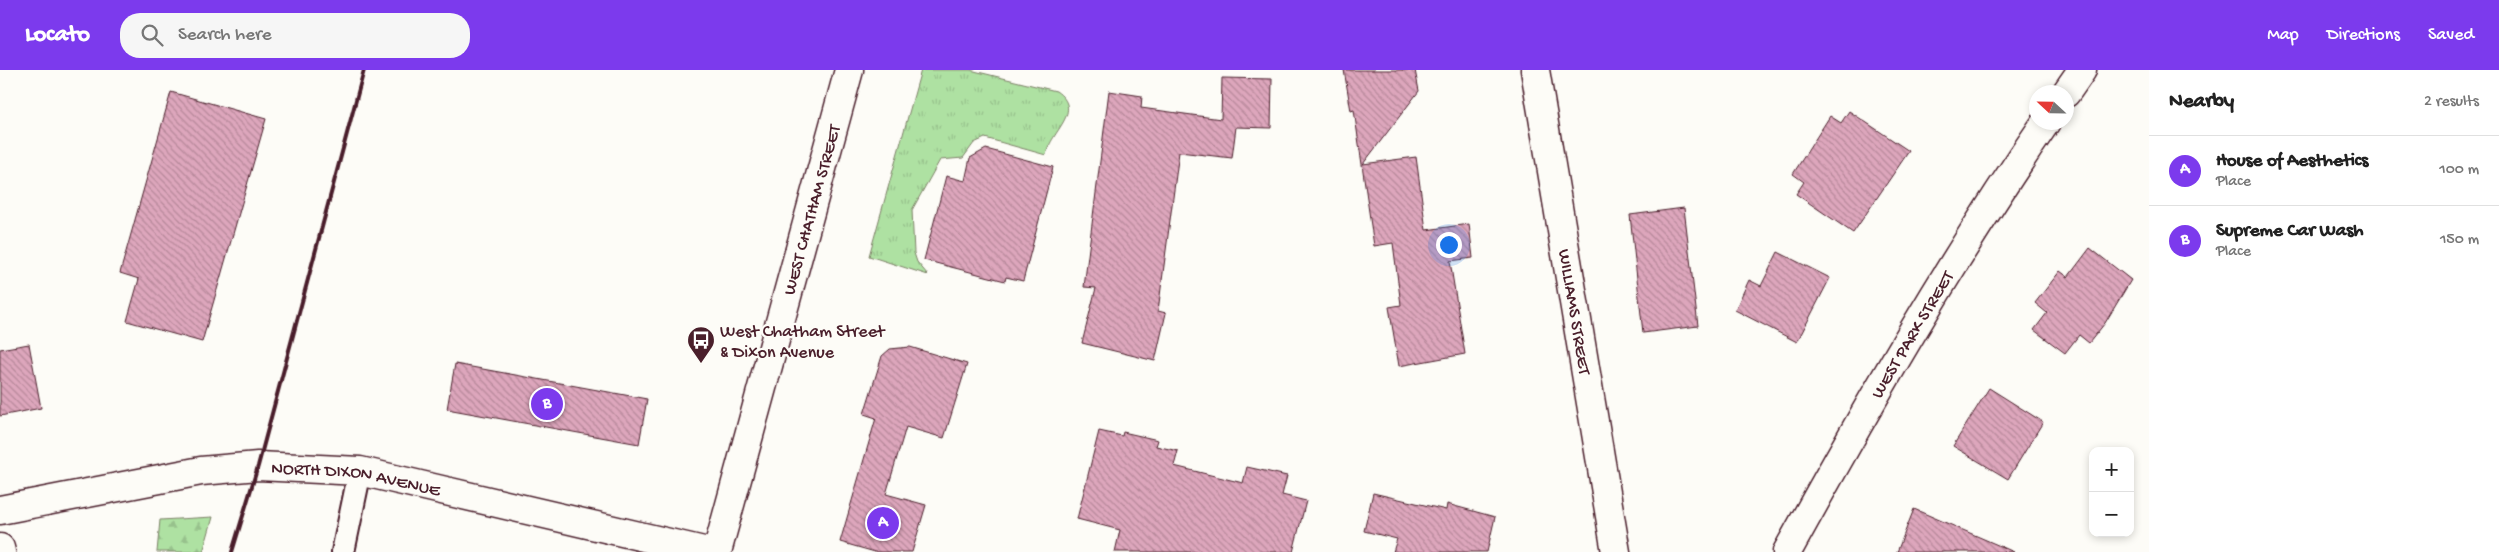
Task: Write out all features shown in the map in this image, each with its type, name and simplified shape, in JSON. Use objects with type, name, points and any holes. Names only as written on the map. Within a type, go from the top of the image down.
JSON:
[{"type":"street","name":"WEST CHATHAM STREET","points":[[716,552],[850,70]]},
{"type":"street","name":"WILLIAMS STREET","points":[[1535,70],[1616,552]]},
{"type":"street","points":[[2072,85],[2082,70]]},
{"type":"street","name":"WEST PARK STREET","points":[[1788,552],[1876,391],[1994,197],[2040,130]]},
{"type":"street","name":"NORTH DIXON AVENUE","points":[[0,510],[201,471],[258,466],[360,471],[708,552]]},
{"type":"street","points":[[0,548],[1,552]]},
{"type":"lane","points":[[343,552],[360,471]]},
{"type":"green space","points":[[921,70],[970,70],[1056,91],[1064,98],[1067,106],[1064,121],[1049,146],[1046,155],[985,138],[974,143],[963,158],[940,160],[912,210],[914,253],[917,262],[928,275],[869,256]]},
{"type":"green space","points":[[213,517],[203,552],[157,552],[160,520]]},
{"type":"building","points":[[1344,70],[1415,70],[1419,91],[1363,164],[1416,157],[1426,230],[1469,224],[1473,258],[1450,261],[1465,354],[1399,366],[1389,307],[1401,305],[1393,243],[1374,246],[1354,110],[1351,111]]},
{"type":"building","points":[[1222,78],[1272,79],[1271,128],[1236,127],[1232,158],[1179,152],[1158,311],[1166,313],[1155,361],[1082,343],[1096,288],[1084,287],[1109,91],[1142,96],[1141,108],[1221,119]]},
{"type":"building","points":[[171,92],[266,119],[202,342],[127,321],[139,279],[120,273]]},
{"type":"building","points":[[1849,111],[1909,151],[1853,233],[1796,194],[1804,182],[1793,174],[1830,116],[1841,123]]},
{"type":"building","points":[[986,149],[1053,167],[1023,281],[1006,277],[1005,281],[924,260],[946,176],[965,181],[970,158]]},
{"type":"building","points":[[1684,208],[1698,326],[1643,333],[1630,215]]},
{"type":"building","points":[[2090,248],[2131,280],[2105,323],[2089,343],[2079,335],[2065,353],[2034,330],[2047,313],[2035,303],[2060,271],[2068,277]]},
{"type":"building","points":[[1778,252],[1830,278],[1797,342],[1735,310],[1749,280],[1761,286]]},
{"type":"building","points":[[29,344],[41,408],[0,416],[0,349]]},
{"type":"building","points":[[910,347],[967,364],[944,438],[906,427],[886,494],[926,505],[912,552],[875,552],[840,542],[876,418],[864,414],[882,356],[890,349]]},
{"type":"building","points":[[455,364],[647,399],[639,444],[447,409]]},
{"type":"building","points":[[1989,388],[2043,422],[2008,479],[1953,446]]},
{"type":"building","points":[[1099,431],[1122,436],[1123,432],[1158,440],[1156,446],[1178,451],[1174,466],[1243,483],[1247,467],[1287,476],[1282,495],[1306,501],[1293,552],[1115,552],[1120,530],[1077,519]]},
{"type":"building","points":[[1373,493],[1446,510],[1447,504],[1495,517],[1487,552],[1393,552],[1397,539],[1364,531]]},
{"type":"building","points":[[1914,509],[2014,552],[1897,552]]},
{"type":"railway","points":[[232,552],[258,466],[364,70]]},
{"type":"place","name":"West Chatham Street & Dixon Avenue","points":[[701,364]]},
{"type":"place","name":"Supreme Car Wash","points":[[547,404]]},
{"type":"place","name":"House of Aesthetics","points":[[883,523]]}]
